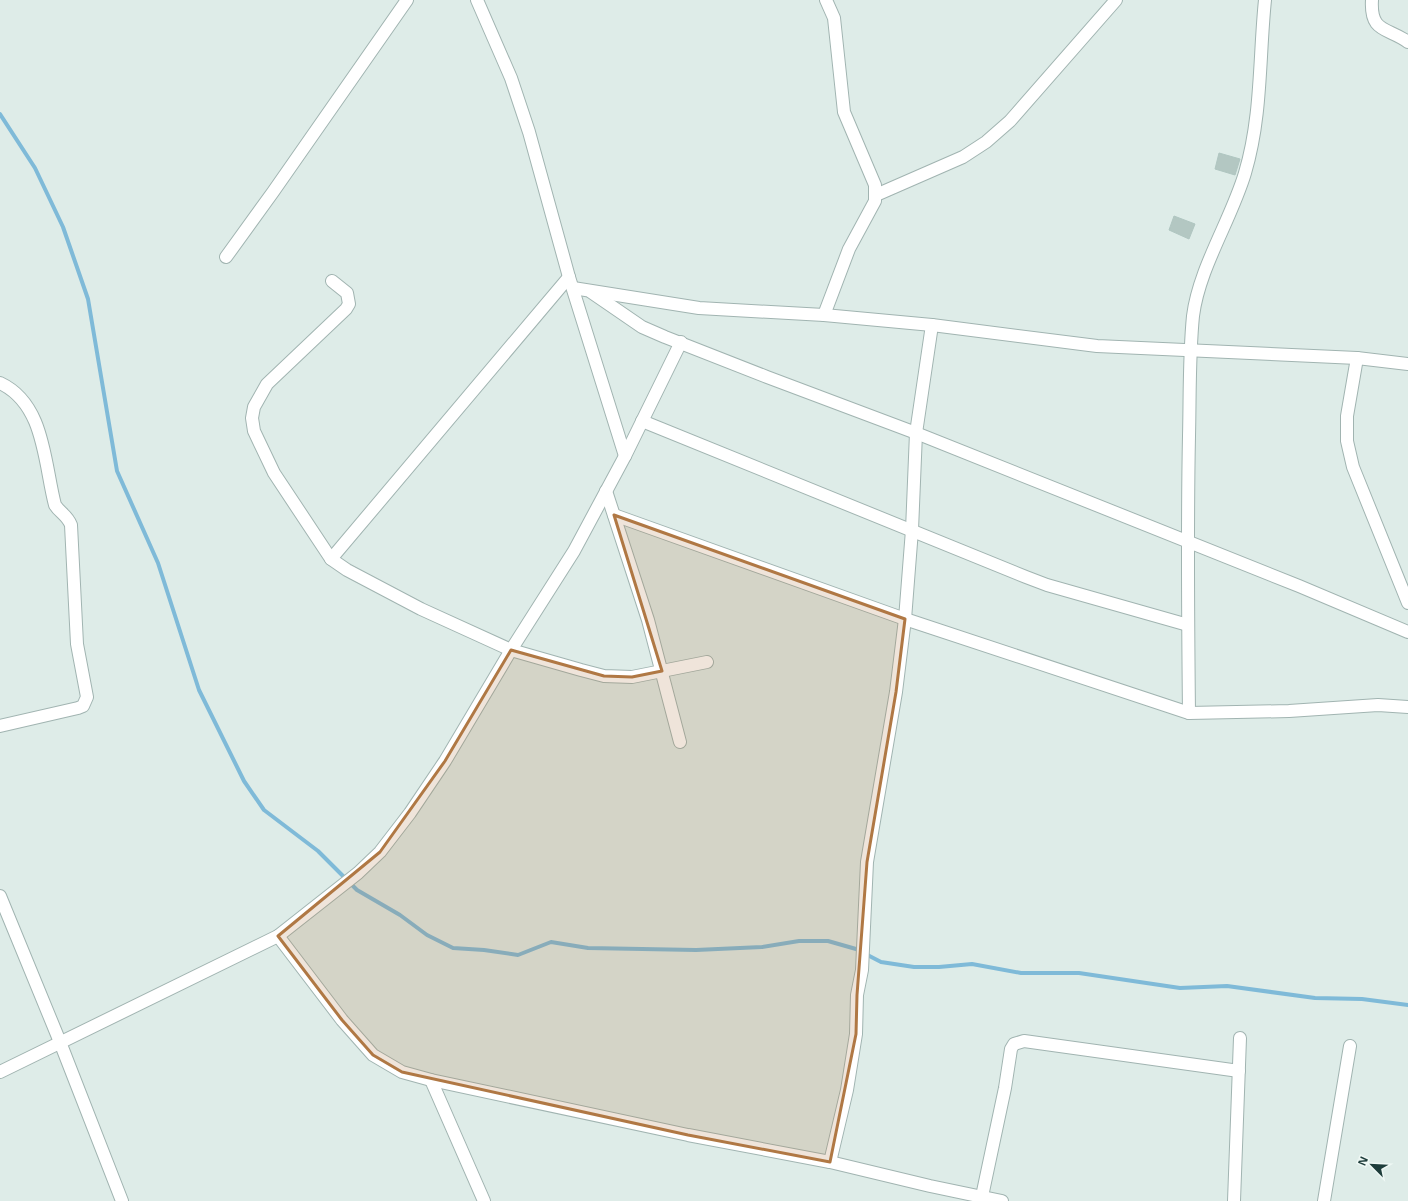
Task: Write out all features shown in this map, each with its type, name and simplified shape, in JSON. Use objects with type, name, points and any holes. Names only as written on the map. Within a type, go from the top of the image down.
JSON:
[{"type":"street","points":[[226,257],[278,186],[407,0]]},
{"type":"street","points":[[477,0],[511,78],[525,119],[571,283],[625,456]]},
{"type":"street","points":[[824,315],[849,249],[875,201],[876,194],[875,185],[844,112],[834,18],[826,0]]},
{"type":"street","points":[[876,194],[963,157],[986,142],[1010,121],[1116,0]]},
{"type":"street","points":[[1189,713],[1187,541],[1190,350],[1194,314],[1200,287],[1244,174],[1252,144],[1258,112],[1265,0]]},
{"type":"street","points":[[1372,0],[1371,12],[1373,19],[1378,25],[1408,42]]},
{"type":"street","points":[[332,280],[347,293],[349,304],[346,309],[267,384],[254,407],[252,418],[254,431],[274,473],[331,559],[347,570],[421,609],[511,650],[604,676],[632,677],[707,662]]},
{"type":"street","points":[[571,283],[591,292],[642,327],[767,378],[916,433],[1299,586],[1408,632]]},
{"type":"street","points":[[331,559],[571,283]]},
{"type":"street","points":[[591,292],[699,308],[824,315],[932,325],[1097,346],[1357,358],[1408,364]]},
{"type":"street","points":[[830,1162],[850,1076],[856,1034],[856,995],[862,970],[867,862],[896,692],[905,620],[912,530],[916,433],[932,325]]},
{"type":"street","points":[[0,1072],[278,936],[335,892],[380,852],[410,813],[445,761],[511,650],[574,551],[625,456],[681,342]]},
{"type":"street","points":[[1357,358],[1347,416],[1346,441],[1353,467],[1408,602]]},
{"type":"street","points":[[0,383],[13,390],[24,401],[35,418],[55,505],[58,510],[66,515],[71,525],[77,644],[87,697],[83,706],[78,708],[0,726]]},
{"type":"street","points":[[642,421],[1047,585],[1188,625]]},
{"type":"street","points":[[606,491],[662,671],[680,742]]},
{"type":"street","points":[[614,516],[905,620],[1189,713],[1289,711],[1378,705],[1408,707]]},
{"type":"street","points":[[0,896],[60,1042],[122,1201]]},
{"type":"street","points":[[278,936],[342,1020],[374,1055],[402,1072],[431,1080],[688,1135],[830,1162],[981,1199],[1002,1201]]},
{"type":"street","points":[[1234,1201],[1240,1038]]},
{"type":"street","points":[[981,1199],[1005,1088],[1010,1054],[1014,1044],[1024,1041],[1239,1071]]},
{"type":"street","points":[[1324,1201],[1350,1046]]},
{"type":"street","points":[[431,1080],[484,1201]]},
{"type":"highlighted area","points":[[614,515],[905,619],[896,692],[867,862],[857,995],[856,1034],[830,1162],[688,1135],[402,1072],[373,1055],[342,1020],[278,936],[380,852],[445,761],[511,650],[604,676],[632,677],[662,671]]},
{"type":"building","points":[[1219,153],[1240,159],[1235,175],[1215,169]]},
{"type":"building","points":[[1174,216],[1195,224],[1189,239],[1169,230]]},
{"type":"waterway","points":[[0,114],[35,168],[63,227],[88,299],[117,471],[158,563],[199,690],[244,781],[264,810],[318,851],[357,890],[400,915],[427,935],[453,948],[484,950],[518,955],[551,942],[588,948],[696,950],[762,947],[799,941],[828,941],[856,949],[881,962],[914,967],[939,967],[972,964],[1021,973],[1079,973],[1180,988],[1227,986],[1315,998],[1362,999],[1408,1005]]}]
